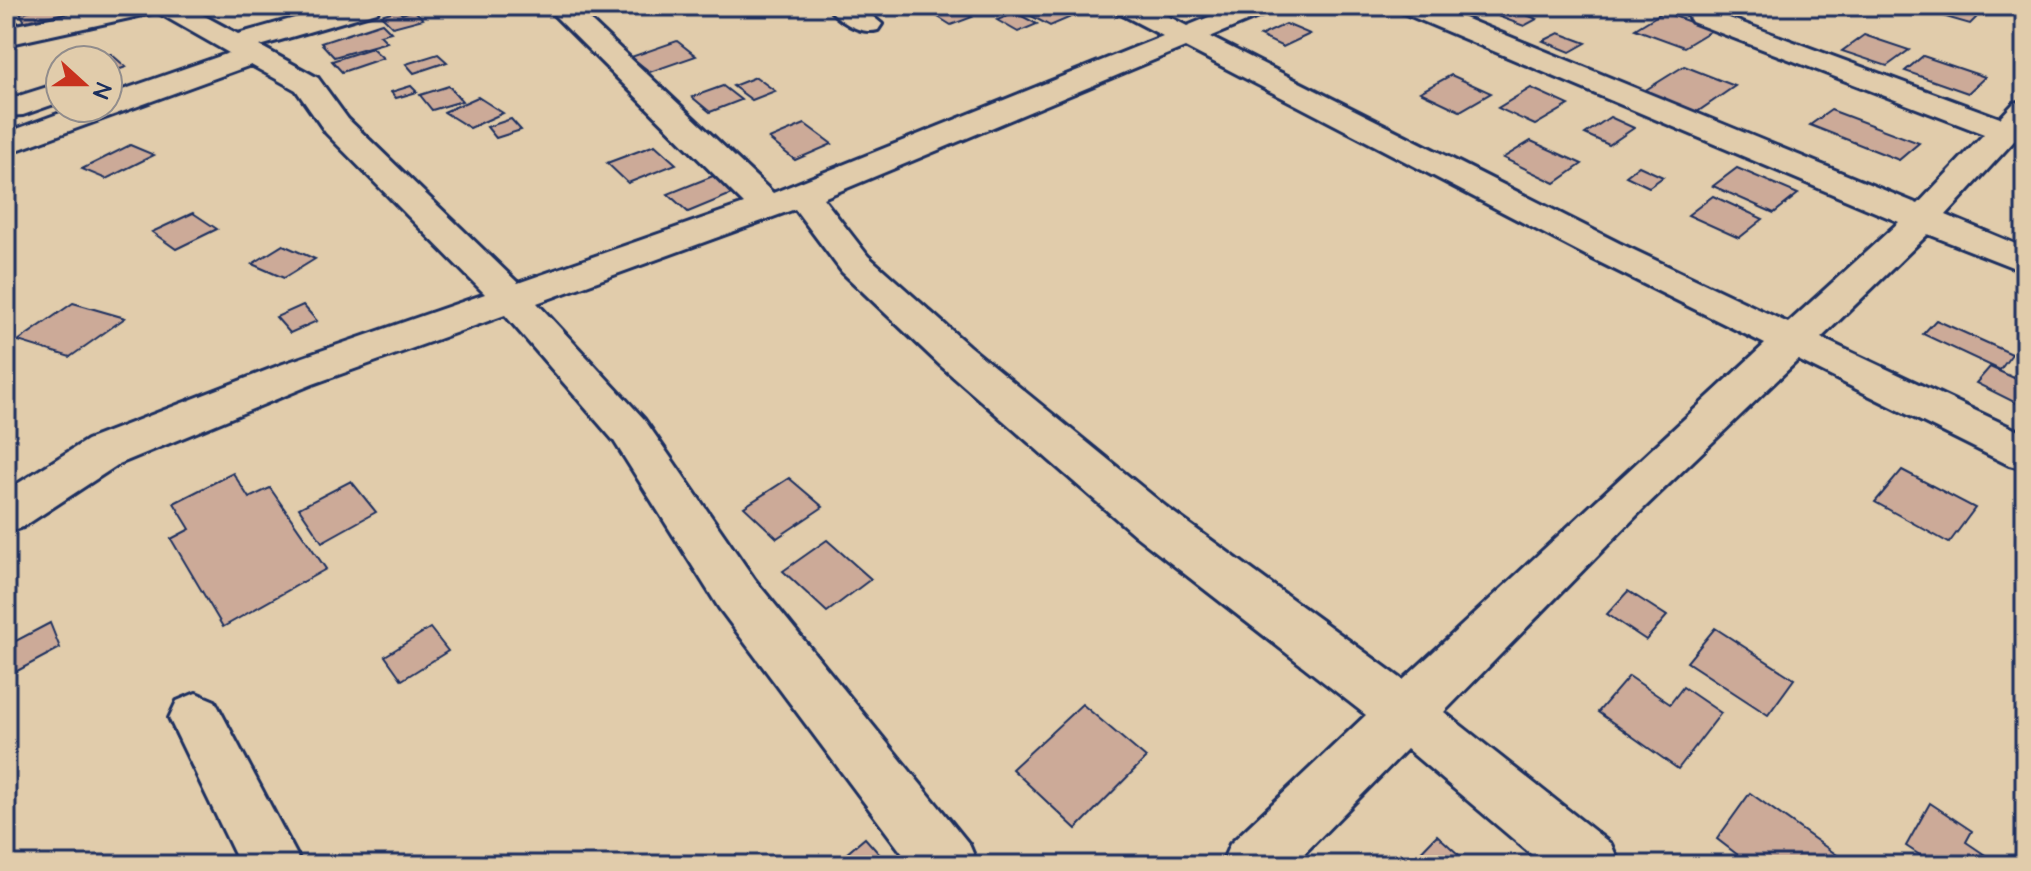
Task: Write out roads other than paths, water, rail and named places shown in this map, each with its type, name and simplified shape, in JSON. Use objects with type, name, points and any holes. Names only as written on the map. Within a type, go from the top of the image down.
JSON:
[{"type":"street","points":[[6,36],[150,6]]},
{"type":"street","points":[[166,6],[307,84],[337,126],[512,299],[629,430],[737,594],[948,865]]},
{"type":"street","points":[[124,99],[306,13],[367,6]]},
{"type":"street","points":[[559,6],[785,202],[955,356],[1153,523],[1406,714],[1590,865]]},
{"type":"street","points":[[841,6],[868,24]]},
{"type":"street","points":[[1127,6],[1606,251],[2025,453]]},
{"type":"street","points":[[6,514],[103,452],[298,374],[785,202],[1260,6]]},
{"type":"street","points":[[1411,6],[2025,261]]},
{"type":"street","points":[[1251,865],[1794,339],[1924,218],[2015,120],[1702,16]]},
{"type":"street","points":[[124,73],[238,46]]},
{"type":"street","points":[[12,108],[44,97]]},
{"type":"street","points":[[6,144],[60,124]]},
{"type":"street","points":[[196,718],[272,865]]}]
